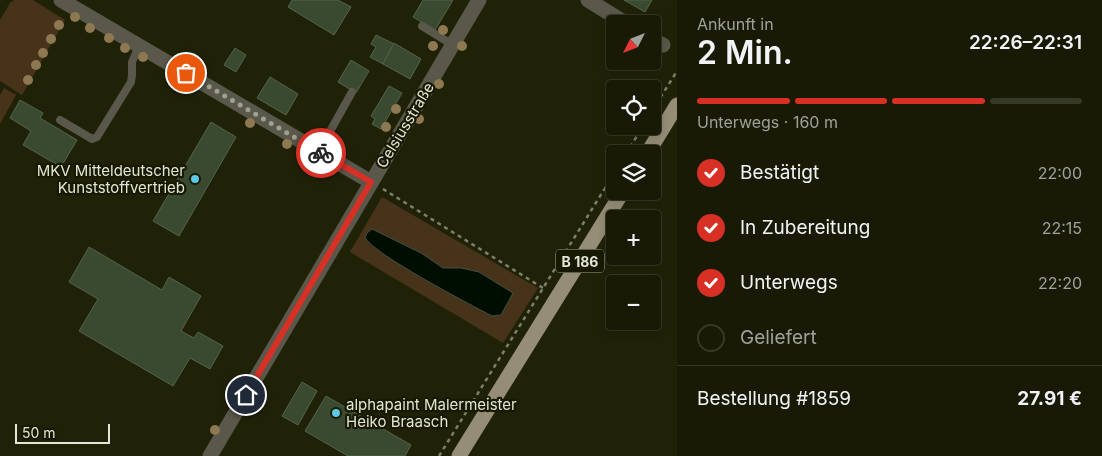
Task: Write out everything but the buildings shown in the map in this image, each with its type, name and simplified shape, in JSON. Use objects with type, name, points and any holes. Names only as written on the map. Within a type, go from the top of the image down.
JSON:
[{"type":"main road","points":[[653,145],[677,105]]},
{"type":"main road","name":"B 186","points":[[459,456],[617,200]]},
{"type":"street","points":[[62,0],[371,182]]},
{"type":"street","name":"Celsiusstraße","points":[[210,456],[479,0]]},
{"type":"street","points":[[588,0],[612,15]]},
{"type":"lane","points":[[422,26],[454,45]]},
{"type":"lane","points":[[60,120],[92,139],[97,138],[131,82],[132,62],[139,46]]},
{"type":"lane","points":[[319,152],[352,92]]},
{"type":"path","points":[[661,97],[677,71]]},
{"type":"path","points":[[371,182],[543,288]]},
{"type":"path","points":[[439,456],[606,186]]},
{"type":"shaded area","points":[[14,0],[33,0],[65,20],[22,95],[0,81],[0,20],[10,3]]},
{"type":"shaded area","points":[[4,88],[16,95],[0,124],[0,95]]},
{"type":"shaded area","points":[[382,197],[538,288],[503,343],[350,252]]},
{"type":"shaded area","points":[[372,229],[421,253],[443,268],[461,268],[479,272],[513,293],[501,315],[492,316],[384,255],[371,245],[365,237]]},
{"type":"way so far","points":[[186,73],[321,153]]},
{"type":"place","name":"MKV Mitteldeutscher Kunststoffvertrieb","points":[[195,179]]},
{"type":"place","name":"alphapaint Malermeister Heiko Braasch","points":[[336,413]]},
{"type":"route","points":[[246,395],[371,182],[321,153]]}]
